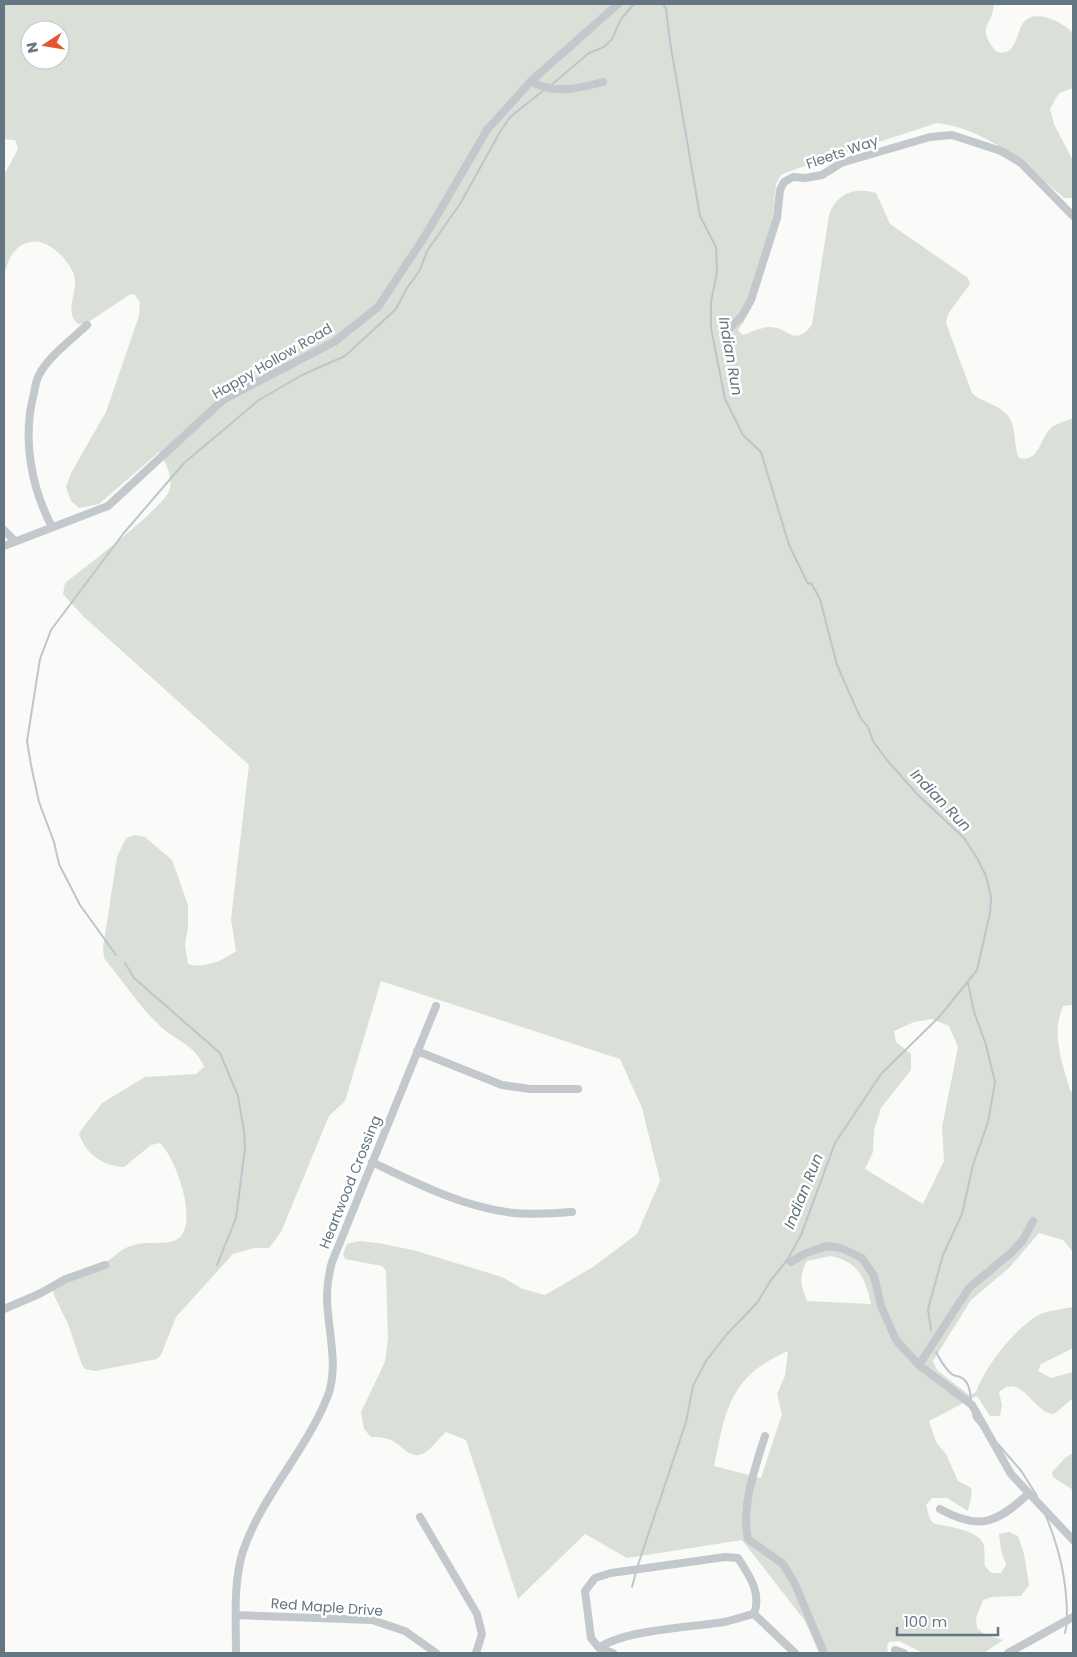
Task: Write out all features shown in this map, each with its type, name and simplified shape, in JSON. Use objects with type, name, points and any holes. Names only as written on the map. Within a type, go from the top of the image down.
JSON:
[{"type":"street","name":"Happy Hollow Road","points":[[4,546],[14,540],[108,506],[223,400],[334,342],[378,307],[426,236],[487,130],[531,81],[618,4]]},
{"type":"street","points":[[531,81],[539,86],[574,89],[603,82]]},
{"type":"street","name":"Fleets Way","points":[[726,332],[742,316],[751,300],[777,218],[780,190],[784,182],[793,177],[805,178],[822,175],[841,163],[930,137],[952,135],[1001,151],[1021,164],[1073,216]]},
{"type":"street","points":[[52,527],[37,494],[28,444],[30,408],[39,375],[61,349],[87,326]]},
{"type":"street","points":[[4,530],[14,540]]},
{"type":"street","name":"Heartwood Crossing","points":[[236,1653],[239,1570],[249,1538],[327,1397],[332,1363],[327,1295],[332,1262],[436,1006]]},
{"type":"street","points":[[417,1051],[502,1085],[530,1089],[578,1089]]},
{"type":"street","points":[[372,1162],[452,1199],[485,1208],[516,1213],[572,1212]]},
{"type":"street","points":[[919,1365],[969,1288],[1011,1253],[1023,1240],[1033,1221]]},
{"type":"street","points":[[791,1262],[806,1253],[827,1246],[841,1248],[862,1258],[874,1276],[887,1323],[896,1340],[919,1365],[972,1405],[1003,1462],[1028,1494],[1073,1540]]},
{"type":"street","points":[[4,1308],[39,1294],[66,1279],[105,1265]]},
{"type":"street","points":[[765,1436],[754,1472],[749,1502],[746,1528],[748,1539],[783,1564],[794,1584],[824,1653]]},
{"type":"street","points":[[940,1509],[958,1519],[986,1522],[1010,1510],[1028,1494]]},
{"type":"street","points":[[420,1517],[478,1614],[482,1634],[476,1653]]},
{"type":"street","points":[[613,1653],[599,1648],[591,1638],[585,1591],[594,1578],[610,1573],[725,1557],[738,1558],[756,1592],[758,1605],[754,1614]]},
{"type":"street","points":[[599,1648],[608,1642],[626,1637],[724,1622],[754,1614]]},
{"type":"street","points":[[754,1614],[795,1653]]},
{"type":"street","name":"Red Maple Drive","points":[[237,1615],[372,1620],[389,1624],[410,1634],[436,1653]]},
{"type":"street","points":[[1008,1653],[1073,1617]]},
{"type":"street","points":[[895,1650],[904,1653]]},
{"type":"shaded area","points":[[4,4],[994,4],[986,32],[990,44],[997,52],[1003,53],[1012,48],[1023,23],[1028,18],[1035,16],[1042,16],[1056,21],[1073,33],[1073,88],[1059,93],[1050,109],[1054,124],[1073,161],[1073,198],[1064,198],[1021,162],[990,141],[956,127],[937,123],[790,171],[781,175],[776,184],[772,224],[744,322],[738,330],[743,335],[770,327],[796,336],[806,332],[812,325],[829,215],[832,207],[847,194],[860,191],[876,193],[890,224],[968,278],[970,284],[948,314],[946,323],[972,393],[1000,409],[1011,420],[1019,458],[1026,459],[1031,457],[1053,426],[1073,418],[1073,1005],[1063,1006],[1058,1027],[1058,1038],[1064,1069],[1073,1094],[1073,1252],[1063,1240],[1039,1233],[1010,1267],[971,1300],[933,1361],[937,1370],[969,1395],[976,1392],[994,1359],[1023,1326],[1043,1313],[1073,1307],[1073,1348],[1041,1364],[1038,1371],[1051,1378],[1073,1372],[1073,1398],[1054,1414],[1046,1412],[1021,1389],[1014,1386],[1007,1387],[999,1392],[1002,1405],[1000,1416],[990,1416],[977,1396],[929,1421],[936,1442],[946,1454],[958,1481],[971,1488],[972,1493],[968,1511],[947,1498],[932,1498],[926,1505],[930,1519],[933,1523],[963,1530],[977,1536],[984,1546],[985,1566],[991,1573],[1001,1573],[1006,1565],[1001,1550],[999,1534],[1009,1532],[1018,1536],[1024,1554],[1029,1585],[1021,1596],[992,1597],[983,1600],[976,1618],[977,1628],[984,1634],[1003,1640],[984,1653],[923,1653],[899,1641],[889,1642],[887,1646],[888,1653],[819,1653],[805,1621],[742,1540],[627,1558],[585,1534],[518,1599],[466,1440],[446,1432],[430,1449],[417,1455],[408,1452],[390,1440],[371,1437],[364,1429],[361,1412],[385,1362],[388,1339],[386,1271],[382,1266],[345,1259],[343,1254],[347,1244],[359,1241],[413,1250],[502,1277],[523,1289],[545,1295],[593,1267],[637,1234],[660,1181],[642,1108],[620,1059],[381,981],[345,1101],[329,1116],[281,1232],[269,1248],[254,1248],[233,1254],[176,1317],[161,1355],[157,1359],[95,1371],[85,1369],[82,1365],[68,1324],[54,1295],[52,1284],[58,1278],[105,1262],[132,1246],[143,1243],[165,1243],[175,1240],[185,1230],[187,1218],[183,1189],[178,1175],[166,1150],[160,1143],[151,1145],[124,1167],[109,1164],[96,1158],[90,1153],[79,1133],[102,1103],[145,1077],[196,1074],[204,1067],[196,1053],[152,1018],[104,958],[103,948],[117,857],[126,838],[135,835],[145,837],[172,860],[188,905],[188,926],[185,945],[188,964],[207,965],[231,955],[236,951],[231,919],[249,765],[83,616],[63,594],[65,583],[121,538],[163,500],[169,491],[171,481],[159,452],[99,504],[79,508],[71,501],[66,487],[71,473],[106,412],[139,316],[140,302],[134,294],[129,295],[87,323],[78,324],[74,319],[71,306],[75,285],[73,272],[55,249],[38,242],[21,245],[10,258],[4,274],[4,175],[18,149],[15,140],[4,139]],"holes":[[[932,1019],[949,1026],[958,1047],[942,1127],[944,1161],[923,1204],[865,1169],[873,1152],[874,1130],[881,1108],[911,1070],[911,1054],[896,1042],[894,1031],[914,1022]],[[831,1256],[848,1262],[859,1272],[866,1286],[871,1304],[807,1301],[801,1281],[802,1272],[807,1261]],[[788,1351],[785,1376],[777,1394],[782,1414],[761,1478],[714,1466],[722,1428],[733,1397],[753,1372],[768,1361]]]},
{"type":"shaded area","points":[[1073,1453],[1073,1490],[1053,1477],[1052,1472],[1066,1457]]},
{"type":"waterway","points":[[550,86],[589,53],[604,47],[612,39],[621,19],[634,4]]},
{"type":"waterway","name":"Indian Run","points":[[637,1568],[686,1422],[693,1386],[706,1361],[727,1334],[757,1303],[771,1280],[788,1259],[801,1235],[835,1143],[881,1074],[940,1016],[977,970],[990,913],[991,897],[986,876],[964,838],[917,794],[886,759],[873,741],[868,727],[860,717],[837,665],[820,599],[811,583],[808,584],[789,545],[761,452],[743,435],[725,399],[711,328],[711,302],[717,272],[716,247],[700,216],[666,9],[663,4]]},
{"type":"waterway","points":[[116,955],[80,905],[59,864],[54,842],[39,802],[31,765],[27,741],[40,659],[51,630],[123,534],[184,463],[259,400],[302,375],[345,356],[396,309],[407,288],[420,270],[427,251],[460,204],[510,117],[544,90]]},
{"type":"waterway","points":[[125,963],[134,978],[220,1053],[238,1096],[245,1148],[236,1218],[217,1265]]},
{"type":"waterway","points":[[931,1330],[928,1309],[943,1255],[962,1214],[973,1165],[988,1122],[995,1082],[986,1045],[974,1012],[968,983]]},
{"type":"waterway","points":[[936,1352],[950,1373],[966,1381],[971,1402]]},
{"type":"waterway","points":[[973,1414],[979,1424]]},
{"type":"waterway","points":[[998,1444],[1022,1472],[1037,1496]]},
{"type":"waterway","points":[[1046,1516],[1062,1566],[1066,1591],[1067,1618]]},
{"type":"waterway","name":"Indian Run","points":[[632,1587],[636,1572]]},
{"type":"waterway","points":[[1065,1633],[1067,1623]]}]
